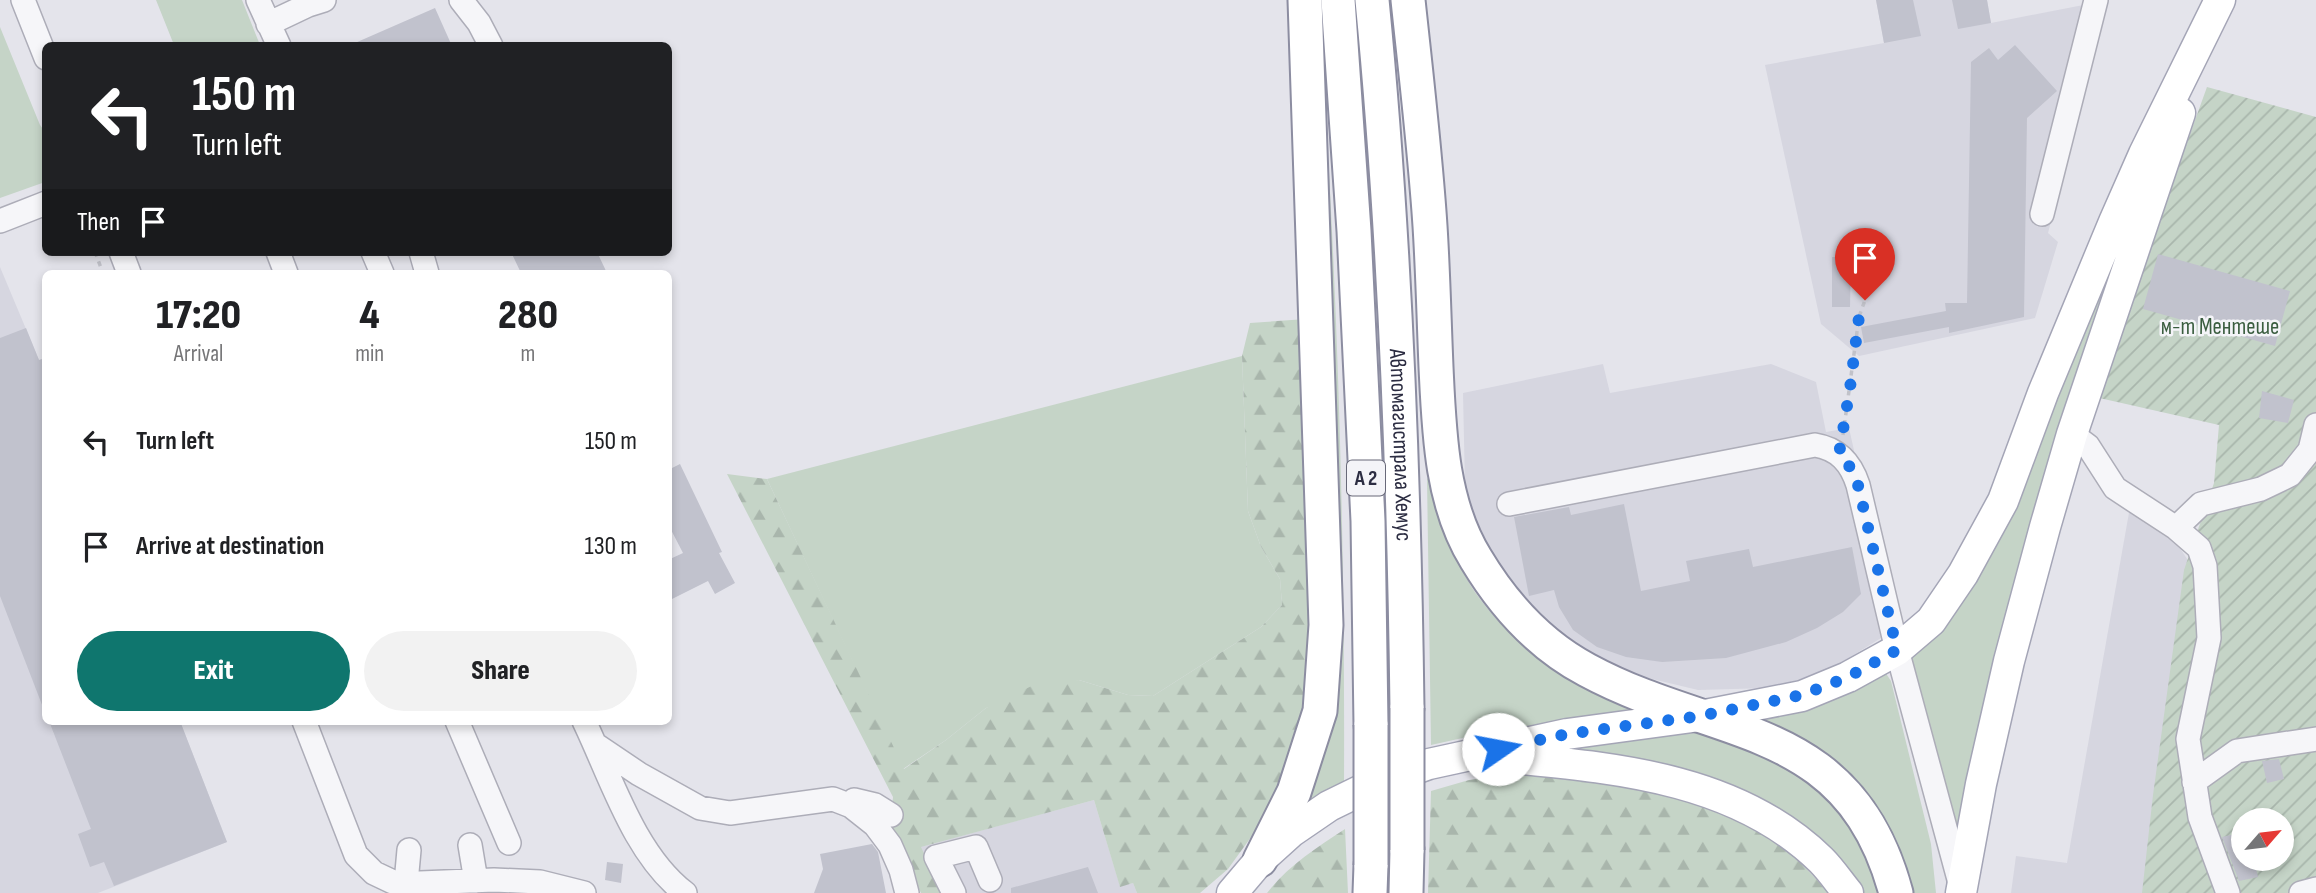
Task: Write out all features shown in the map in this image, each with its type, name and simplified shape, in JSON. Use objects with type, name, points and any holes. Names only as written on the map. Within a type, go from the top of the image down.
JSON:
[{"type":"highway","points":[[1260,860],[1294,792],[1320,711],[1326,625],[1305,0]]},
{"type":"highway","name":"Автомагистрала Хемус","points":[[1338,0],[1354,232],[1368,521],[1371,879]]},
{"type":"highway","name":"Автомагистрала Хемус","points":[[1373,0],[1397,354],[1404,518],[1406,893]]},
{"type":"highway","points":[[1408,0],[1430,226],[1439,430],[1447,479],[1460,527],[1475,558],[1509,608],[1554,649],[1586,670],[1638,694],[1759,735],[1799,755],[1834,780],[1876,839],[1896,893]]},
{"type":"main road","points":[[1232,890],[1291,832],[1329,806],[1376,783],[1429,764],[1567,734],[1700,716],[1802,695],[1848,677],[1897,650],[1931,621],[1963,574],[2003,501],[2043,393],[2114,222],[2144,154],[2220,0]]},
{"type":"main road","points":[[1961,891],[1981,784],[2009,661],[2072,434],[2163,169],[2206,30]]},
{"type":"main road","points":[[1475,754],[1647,774],[1702,790],[1749,808],[1786,831],[1821,860],[1848,893]]},
{"type":"street","points":[[23,0],[42,48]]},
{"type":"street","points":[[278,42],[266,8],[324,0]]},
{"type":"street","points":[[461,0],[489,42]]},
{"type":"street","points":[[2042,214],[2096,0]]},
{"type":"street","points":[[0,221],[42,205]]},
{"type":"street","points":[[2176,528],[2201,504],[2261,489],[2308,464],[2316,425]]},
{"type":"street","points":[[2072,434],[2088,446],[2115,488],[2176,528],[2199,548],[2206,566],[2209,638],[2188,739],[2200,817],[2228,893]]},
{"type":"street","points":[[1509,505],[1815,445],[1839,454],[1854,472],[1858,485],[1897,650],[1961,891]]},
{"type":"street","points":[[306,725],[356,855],[364,865],[383,878],[393,882],[474,885],[540,882],[584,893]]},
{"type":"street","points":[[459,725],[509,843]]},
{"type":"street","points":[[586,725],[642,845],[656,864],[685,893]]},
{"type":"street","points":[[2194,782],[2236,751],[2316,739]]},
{"type":"street","points":[[596,745],[639,774],[700,808],[730,813],[833,799],[855,800],[874,805],[891,814]]},
{"type":"street","points":[[833,799],[862,813],[883,835],[901,870],[906,893]]},
{"type":"street","points":[[470,845],[474,885]]},
{"type":"street","points":[[954,893],[936,858],[976,847],[990,880]]},
{"type":"street","points":[[406,883],[409,849]]},
{"type":"street","points":[[2301,893],[2316,889]]},
{"type":"path","points":[[1839,454],[1859,317],[1871,283]]},
{"type":"shaded area","points":[[1876,0],[1987,0],[1991,23],[2109,0],[2048,233],[2058,242],[2035,318],[1859,356],[1821,324],[1765,65],[1884,43]]},
{"type":"shaded area","points":[[0,267],[39,360],[42,359],[42,725],[182,725],[227,842],[98,893],[0,893]]},
{"type":"shaded area","points":[[1603,364],[1610,393],[1771,364],[1816,382],[1826,432],[1849,428],[1894,630],[1847,659],[1797,680],[1769,688],[1698,690],[1644,677],[1586,653],[1524,609],[1471,522],[1465,486],[1463,393]]},
{"type":"shaded area","points":[[2130,507],[2170,533],[2191,565],[2209,893],[2011,893],[2016,856],[2067,863]]},
{"type":"shaded area","points":[[1094,800],[1120,886],[1133,883],[1137,893],[943,893],[920,847]]},
{"type":"green space","points":[[156,0],[242,0],[259,42],[173,42]]},
{"type":"green space","points":[[0,27],[42,128],[42,183],[0,198]]},
{"type":"green space","name":"м-т Ментeше","points":[[2207,87],[2316,117],[2316,893],[2142,893],[2184,570],[2214,483],[2219,425],[2095,397]]},
{"type":"green space","points":[[1329,172],[1341,478],[1344,785],[1300,807],[1322,183]]},
{"type":"green space","points":[[2126,223],[1961,828],[1957,831],[1910,658]]},
{"type":"green space","points":[[1306,319],[1310,687],[1296,752],[1267,815],[1228,869],[1200,893],[1137,893],[1133,883],[1120,887],[1094,800],[921,847],[943,893],[921,893],[890,831],[893,797],[727,474],[767,479],[904,769],[986,708],[1038,683],[1079,680],[1128,695],[1153,696],[1261,627],[1282,605],[1280,579],[1261,547],[1248,511],[1242,356],[1250,323]]},
{"type":"green space","points":[[1242,356],[1248,511],[1261,547],[1280,579],[1282,605],[1261,627],[1153,696],[1128,695],[1079,680],[986,708],[903,769],[767,479]]},
{"type":"green space","points":[[1427,478],[1440,498],[1461,567],[1469,583],[1494,616],[1525,647],[1557,672],[1589,689],[1642,710],[1476,735],[1431,745]]},
{"type":"green space","points":[[1885,672],[1891,681],[1931,844],[1936,893],[1900,893],[1866,811],[1731,719]]},
{"type":"green space","points":[[1686,727],[1770,754],[1828,794],[1868,852],[1881,893],[1858,893],[1823,850],[1551,747]]},
{"type":"green space","points":[[1518,773],[1647,789],[1726,814],[1763,834],[1797,860],[1828,893],[1428,893],[1431,791],[1469,780]]},
{"type":"green space","points":[[1345,829],[1348,893],[1267,893],[1293,866]]},
{"type":"building","points":[[1876,0],[1913,0],[1921,36],[1884,43]]},
{"type":"building","points":[[1952,0],[1987,0],[1991,23],[1958,29]]},
{"type":"building","points":[[435,8],[450,42],[357,42]]},
{"type":"building","points":[[2015,45],[2057,91],[2027,118],[2024,317],[1949,333],[1949,327],[1864,343],[1861,327],[1946,311],[1945,303],[1967,303],[1971,62],[1989,48],[1998,60]]},
{"type":"building","points":[[2158,254],[2290,291],[2275,346],[2143,309]]},
{"type":"building","points":[[513,256],[599,256],[606,270],[520,270]]},
{"type":"building","points":[[1832,257],[1851,257],[1850,307],[1832,307]]},
{"type":"building","points":[[26,328],[39,360],[42,359],[42,705],[0,596],[0,338]]},
{"type":"building","points":[[2262,391],[2294,400],[2288,423],[2259,418]]},
{"type":"building","points":[[680,464],[735,583],[715,594],[708,581],[672,599],[672,558],[683,553],[672,532],[672,468]]},
{"type":"building","points":[[1624,504],[1641,591],[1690,581],[1686,561],[1749,549],[1753,567],[1852,547],[1861,594],[1843,612],[1817,628],[1786,642],[1726,658],[1662,662],[1626,657],[1597,647],[1573,630],[1559,607],[1554,590],[1529,596],[1514,517],[1569,507],[1571,515]]},
{"type":"building","points":[[51,725],[182,725],[227,842],[114,886],[104,862],[90,867],[78,834],[91,829]]},
{"type":"building","points":[[2279,759],[2284,779],[2267,783],[2262,761]]},
{"type":"building","points":[[2231,835],[2231,860],[2222,837]]},
{"type":"building","points":[[872,844],[878,852],[886,893],[814,893],[823,869],[820,854]]},
{"type":"building","points":[[607,862],[623,864],[621,883],[605,880]]},
{"type":"building","points":[[1088,867],[1098,893],[1011,893],[1011,888]]},
{"type":"building","points":[[2236,872],[2257,872],[2258,877],[2239,881]]},
{"type":"route","points":[[1498,749],[1567,734],[1700,716],[1802,695],[1848,677],[1897,650],[1858,485],[1847,460],[1839,454],[1859,317],[1865,300]]}]
